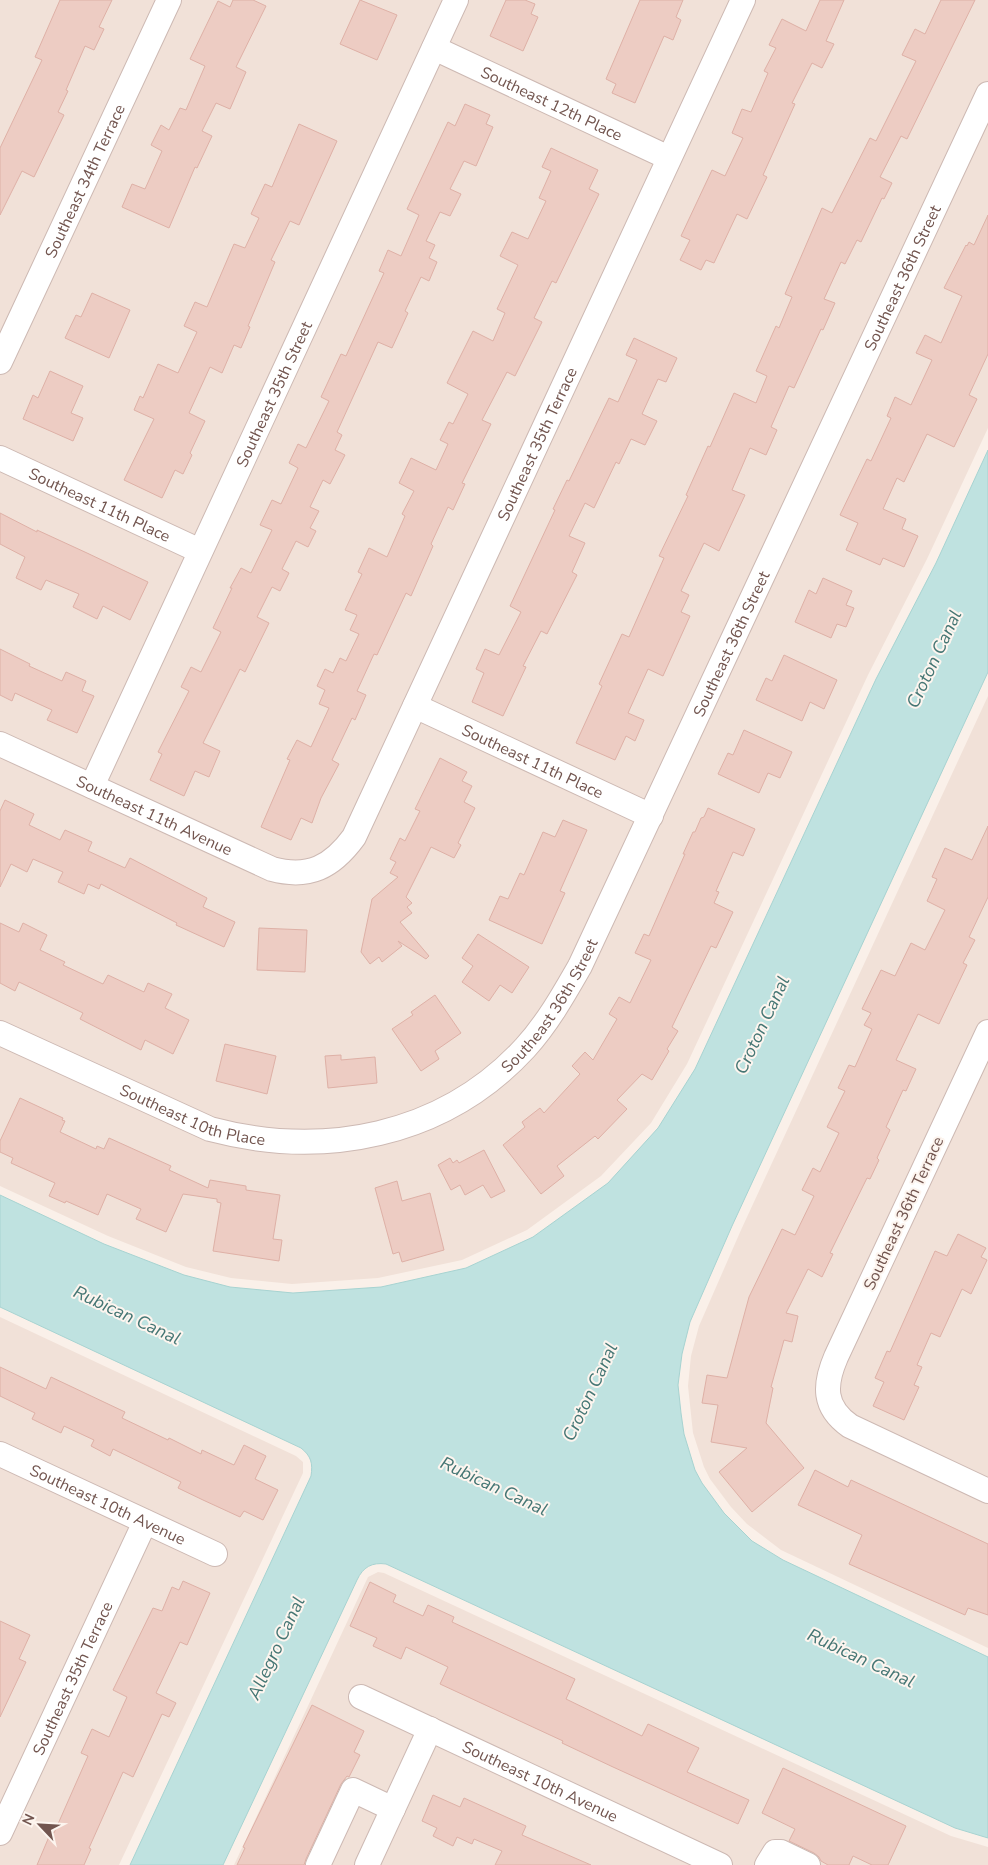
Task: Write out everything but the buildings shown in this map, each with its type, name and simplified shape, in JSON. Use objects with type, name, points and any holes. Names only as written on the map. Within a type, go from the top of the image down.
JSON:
[{"type":"street","name":"Southeast 34th Terrace","points":[[0,362],[169,0]]},
{"type":"street","name":"Southeast 35th Street","points":[[92,786],[456,0]]},
{"type":"street","name":"Southeast 35th Terrace","points":[[311,871],[334,860],[354,837],[743,0]]},
{"type":"street","name":"Southeast 12th Place","points":[[434,48],[669,158]]},
{"type":"street","name":"Southeast 36th Street","points":[[397,1129],[444,1109],[488,1081],[509,1064],[538,1032],[580,966],[988,94]]},
{"type":"street","name":"Southeast 11th Place","points":[[0,458],[200,551]]},
{"type":"street","name":"Southeast 11th Place","points":[[415,706],[650,816]]},
{"type":"street","name":"Southeast 11th Avenue","points":[[0,744],[272,869],[297,873],[311,871]]},
{"type":"street","name":"Southeast 36th Terrace","points":[[988,1032],[836,1357],[828,1379],[828,1396],[833,1411],[840,1420],[988,1491]]},
{"type":"street","name":"Southeast 10th Place","points":[[0,1033],[187,1119],[234,1135],[289,1142],[317,1142],[372,1136],[397,1129]]},
{"type":"street","name":"Southeast 10th Avenue","points":[[0,1454],[215,1554]]},
{"type":"street","name":"Southeast 35th Terrace","points":[[0,1833],[146,1522]]},
{"type":"street","name":"Southeast 10th Avenue","points":[[361,1697],[720,1865]]},
{"type":"street","points":[[367,1865],[430,1729]]},
{"type":"street","points":[[318,1865],[353,1790],[393,1809]]},
{"type":"street","points":[[767,1865],[775,1852],[781,1852],[808,1865]]},
{"type":"shaded area","points":[[0,0],[988,0],[988,428],[927,559],[868,675],[687,1064],[651,1123],[601,1176],[527,1230],[462,1260],[378,1278],[292,1284],[231,1278],[186,1267],[108,1236],[0,1186]]},
{"type":"shaded area","points":[[988,696],[988,1648],[781,1550],[747,1524],[731,1507],[710,1479],[704,1467],[693,1433],[688,1386],[691,1356],[699,1326],[741,1230]]},
{"type":"shaded area","points":[[0,1317],[296,1456],[303,1462],[303,1473],[119,1865],[0,1865]]},
{"type":"shaded area","points":[[378,1572],[384,1573],[951,1836],[988,1847],[988,1865],[234,1865],[368,1577]]},
{"type":"water","points":[[988,450],[988,672],[732,1226],[690,1322],[682,1354],[678,1385],[684,1434],[695,1470],[724,1513],[752,1541],[783,1560],[988,1657],[988,1838],[955,1828],[386,1564],[381,1564],[368,1566],[357,1580],[223,1865],[130,1865],[311,1476],[312,1467],[309,1457],[301,1448],[0,1307],[0,1195],[104,1244],[184,1275],[230,1287],[293,1293],[381,1287],[466,1268],[533,1237],[608,1183],[658,1128],[695,1069],[876,679],[936,563]]},
{"type":"water label","name":"Croton Canal","points":[[934,659]]},
{"type":"water label","name":"Croton Canal","points":[[762,1025]]},
{"type":"water label","name":"Rubican Canal","points":[[127,1315]]},
{"type":"water label","name":"Croton Canal","points":[[590,1392]]},
{"type":"water label","name":"Rubican Canal","points":[[494,1486]]},
{"type":"water label","name":"Allegro Canal","points":[[276,1648]]},
{"type":"water label","name":"Rubican Canal","points":[[861,1658]]}]
